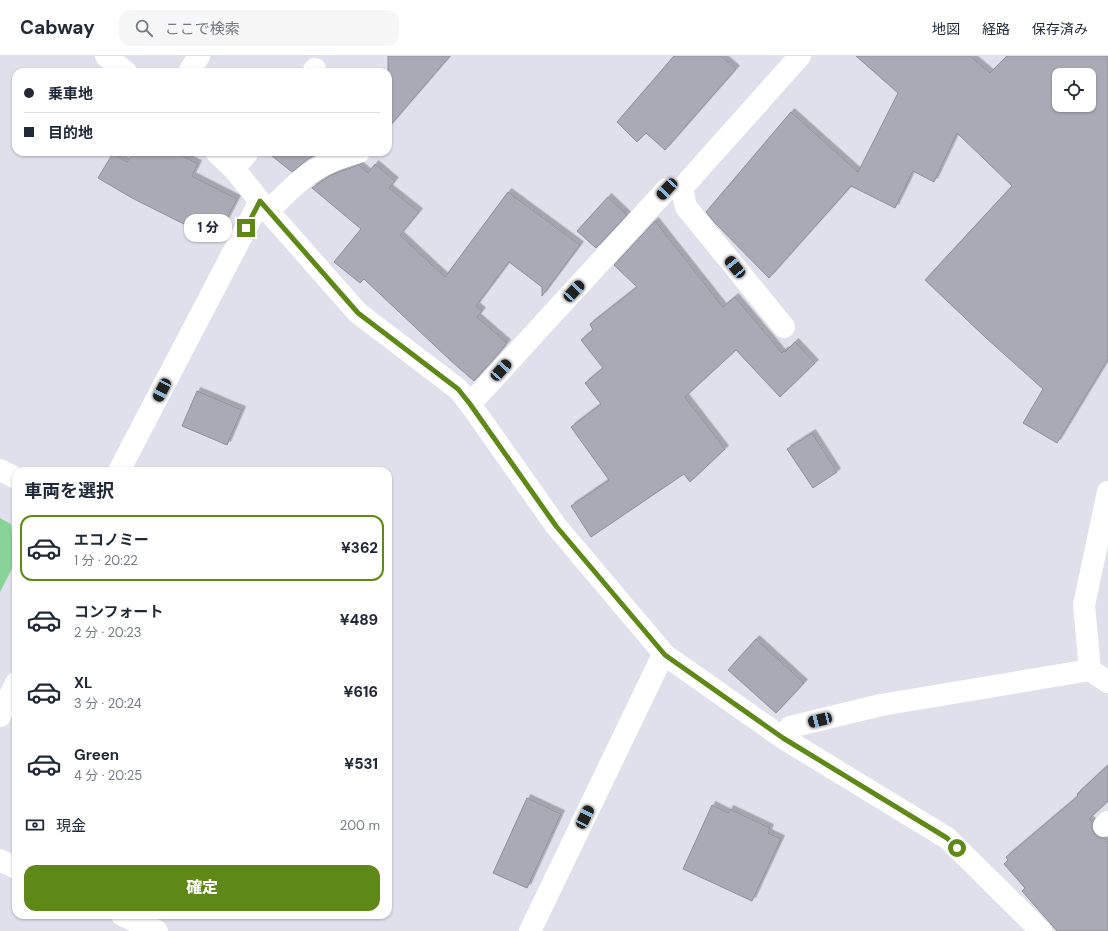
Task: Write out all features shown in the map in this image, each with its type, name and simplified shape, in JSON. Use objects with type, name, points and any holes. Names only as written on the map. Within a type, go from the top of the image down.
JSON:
[{"type":"street","points":[[106,56],[121,68]]},
{"type":"street","points":[[192,68],[200,56]]},
{"type":"street","points":[[470,404],[667,189],[682,188],[800,56]]},
{"type":"street","points":[[220,156],[234,169],[264,206],[358,313],[458,389],[556,526],[665,655],[783,738],[947,838],[1041,931]]},
{"type":"street","points":[[234,169],[245,156]]},
{"type":"street","points":[[122,467],[264,206],[286,193],[315,170],[346,156]]},
{"type":"street","points":[[682,188],[686,207],[784,327]]},
{"type":"street","points":[[0,470],[12,476]]},
{"type":"street","points":[[1090,670],[1084,605],[1108,492]]},
{"type":"street","points":[[530,931],[660,661],[665,655]]},
{"type":"street","points":[[783,738],[790,727],[881,705],[1090,670],[1108,682]]},
{"type":"street","points":[[0,716],[12,691]]},
{"type":"street","points":[[0,860],[12,866]]},
{"type":"street","points":[[131,919],[157,931]]},
{"type":"green space","points":[[0,518],[11,524],[12,569],[0,592]]},
{"type":"building","points":[[388,56],[450,56],[392,123],[392,68],[388,68]]},
{"type":"building","points":[[674,56],[721,56],[736,69],[665,150],[646,133],[637,142],[617,122]]},
{"type":"building","points":[[856,56],[970,56],[990,73],[1007,56],[1108,56],[1108,359],[1057,443],[1023,423],[1043,389],[925,280],[1012,186],[957,133],[934,182],[913,171],[895,208],[851,186],[769,278],[706,212],[791,112],[858,172],[898,93]]},
{"type":"building","points":[[111,156],[118,156],[127,162],[131,156],[183,156],[198,164],[192,176],[237,199],[216,240],[132,198],[98,178]]},
{"type":"building","points":[[272,156],[314,156],[308,159],[292,172]]},
{"type":"building","points":[[375,164],[395,181],[389,188],[419,212],[400,235],[445,277],[508,192],[580,245],[542,296],[542,287],[509,262],[476,306],[482,311],[477,317],[507,343],[474,381],[364,279],[360,283],[334,262],[361,229],[312,188],[331,175],[359,165],[368,173]]},
{"type":"building","points":[[608,197],[627,215],[596,248],[577,231]]},
{"type":"building","points":[[655,221],[723,307],[735,297],[782,353],[795,342],[815,363],[780,397],[736,350],[685,397],[725,449],[690,482],[684,474],[591,537],[571,506],[609,480],[571,427],[601,404],[585,383],[603,368],[581,340],[593,330],[590,324],[637,287],[614,265]]},
{"type":"building","points":[[197,391],[242,410],[227,445],[182,426]]},
{"type":"building","points":[[812,433],[837,472],[813,488],[787,449]]},
{"type":"building","points":[[756,639],[804,683],[776,713],[728,670]]},
{"type":"building","points":[[1108,765],[1108,801],[1089,819],[1092,822],[1092,829],[1095,835],[1100,838],[1105,838],[1108,842],[1108,931],[1057,931],[1022,891],[1025,888],[1004,864],[1008,860],[1006,857],[1078,796],[1077,794]]},
{"type":"building","points":[[527,798],[561,814],[527,888],[493,873]]},
{"type":"building","points":[[712,805],[728,813],[730,809],[770,828],[768,833],[781,839],[752,901],[683,869]]},
{"type":"route","points":[[246,228],[260,201],[358,313],[458,389],[556,526],[665,655],[783,738],[947,838],[957,848]]}]
